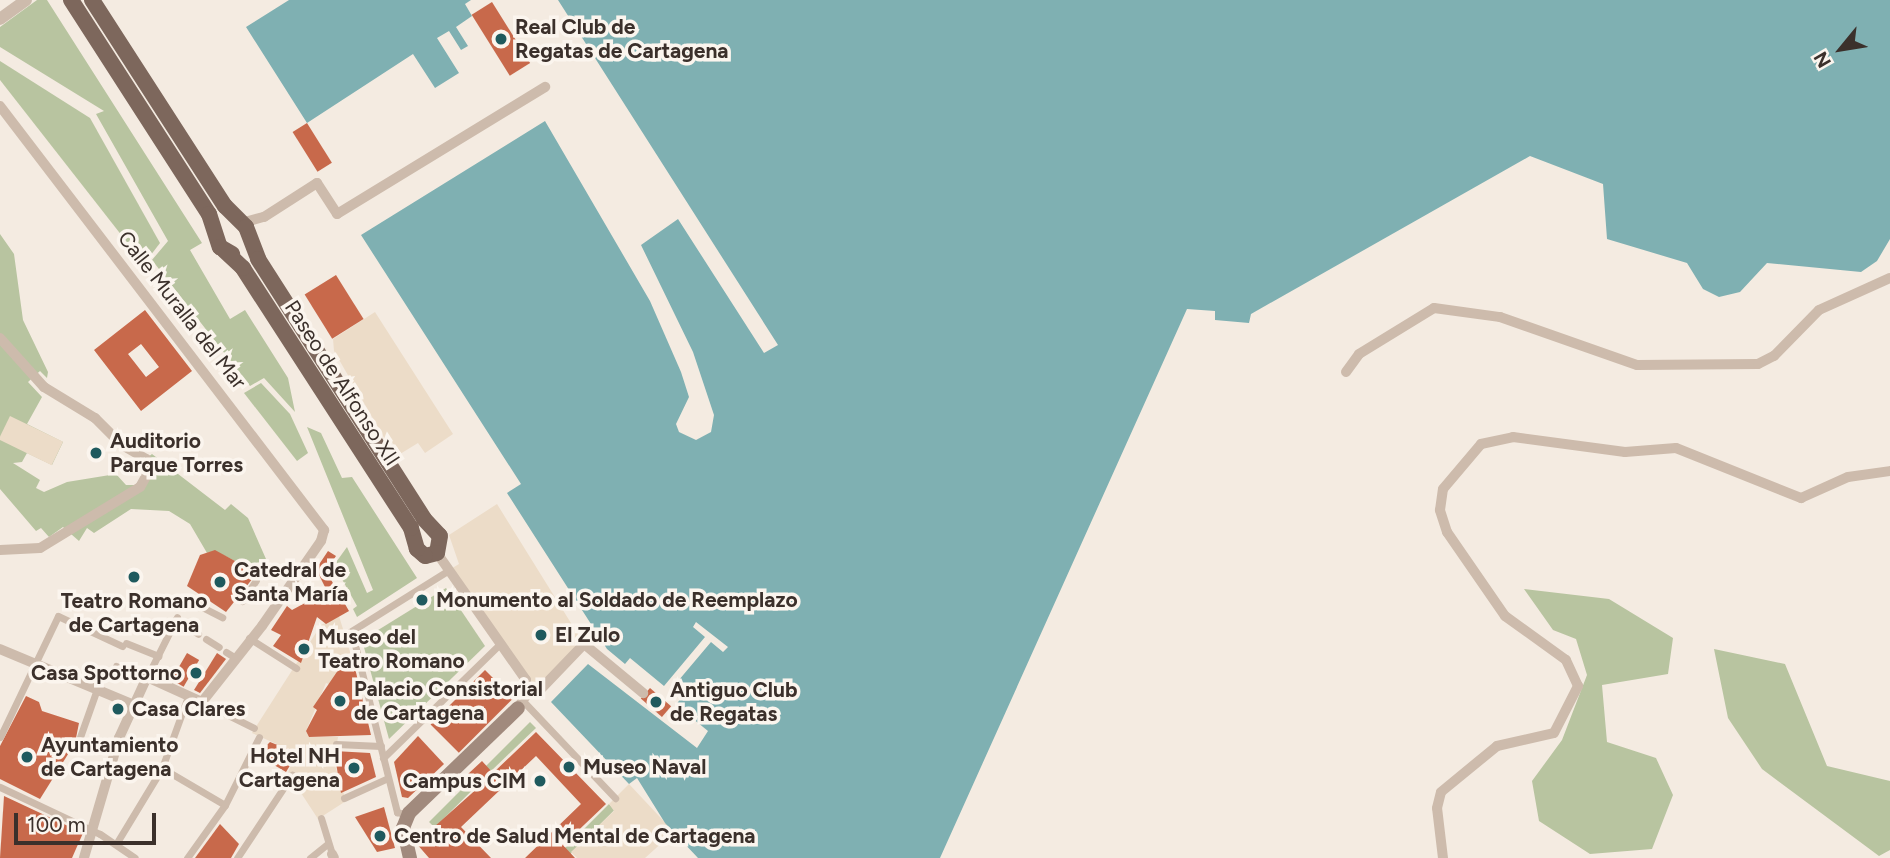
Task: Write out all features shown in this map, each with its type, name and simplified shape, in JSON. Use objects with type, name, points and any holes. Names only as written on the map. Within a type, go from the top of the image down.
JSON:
[{"type":"main road","name":"Paseo de Alfonso XII","points":[[71,0],[209,214],[221,245],[243,268],[416,542]]},
{"type":"main road","name":"Paseo de Alfonso XII","points":[[92,0],[245,230],[268,275],[435,531]]},
{"type":"main road","points":[[223,225],[245,230],[243,251],[221,245],[223,225]]},
{"type":"main road","points":[[435,531],[442,542],[437,553],[425,556],[416,542],[421,533],[435,531]]},
{"type":"main road","points":[[410,858],[403,835],[407,816],[521,704]]},
{"type":"street","points":[[0,19],[26,0]]},
{"type":"street","points":[[245,230],[317,183],[337,214],[545,87]]},
{"type":"street","name":"Calle Muralla del Mar","points":[[0,106],[320,518],[321,541],[249,637]]},
{"type":"street","points":[[1346,372],[1359,354],[1441,308],[1500,317],[1637,365],[1758,364],[1774,356],[1819,310],[1890,278]]},
{"type":"street","points":[[0,338],[44,387],[95,418],[122,445],[146,459],[149,475],[140,487],[40,548],[0,550]]},
{"type":"street","points":[[1443,858],[1437,808],[1441,792],[1497,746],[1555,733],[1578,686],[1566,660],[1504,616],[1447,532],[1440,510],[1443,489],[1481,444],[1513,437],[1625,452],[1676,448],[1801,498],[1848,477],[1890,471]]},
{"type":"street","points":[[437,553],[501,643],[528,689],[538,692],[584,644],[643,693]]},
{"type":"street","points":[[407,816],[397,812],[348,634],[449,570]]},
{"type":"street","points":[[242,601],[256,580]]},
{"type":"street","points":[[192,602],[222,617]]},
{"type":"street","points":[[0,737],[58,616],[124,645],[158,656]]},
{"type":"street","points":[[83,858],[134,705],[177,618],[198,634]]},
{"type":"street","points":[[202,702],[227,652],[249,637],[296,668]]},
{"type":"street","points":[[206,639],[227,652]]},
{"type":"street","points":[[383,758],[501,643]]},
{"type":"street","points":[[0,649],[35,660],[134,705]]},
{"type":"street","points":[[116,666],[188,695],[254,727]]},
{"type":"street","points":[[80,737],[97,689]]},
{"type":"street","points":[[528,689],[521,704],[615,798]]},
{"type":"street","points":[[116,844],[162,768],[188,695]]},
{"type":"street","points":[[187,858],[225,805],[259,737]]},
{"type":"street","points":[[336,744],[381,746]]},
{"type":"street","points":[[162,768],[225,805]]},
{"type":"street","points":[[237,858],[292,775]]},
{"type":"street","points":[[344,798],[388,778]]},
{"type":"street","points":[[0,787],[92,831],[135,858]]},
{"type":"street","points":[[310,858],[331,852],[321,818]]},
{"type":"green space","points":[[37,0],[47,0],[202,243],[190,250],[230,319],[245,310],[288,378],[295,412],[264,378],[250,386],[152,260],[168,241],[96,114],[104,111],[0,47],[0,27]]},
{"type":"green space","points":[[0,61],[90,118],[160,243],[144,264],[0,80]]},
{"type":"green space","points":[[0,234],[14,254],[23,320],[48,372],[47,378],[40,371],[28,382],[42,397],[27,424],[63,442],[52,465],[27,453],[22,462],[13,463],[40,480],[36,488],[44,492],[67,482],[116,474],[126,485],[136,485],[146,474],[143,461],[152,454],[225,510],[231,504],[248,518],[266,559],[263,575],[215,551],[207,553],[190,524],[169,511],[131,509],[94,533],[87,528],[79,541],[63,527],[49,537],[41,528],[36,531],[0,489]]},
{"type":"green space","points":[[261,383],[290,414],[308,453],[297,461],[244,393]]},
{"type":"green space","points":[[307,427],[321,433],[342,478],[352,477],[417,578],[357,617],[353,609],[357,606],[334,565],[347,547],[367,593],[373,590]]},
{"type":"green space","points":[[446,588],[485,646],[389,739],[362,640]]},
{"type":"green space","points":[[1524,589],[1609,599],[1673,638],[1668,674],[1602,685],[1607,742],[1656,758],[1673,795],[1652,849],[1590,854],[1539,821],[1532,781],[1562,740],[1587,675],[1576,639],[1553,630]]},
{"type":"green space","points":[[1714,649],[1785,664],[1827,766],[1890,781],[1890,850],[1879,856],[1762,769],[1728,718]]},
{"type":"green space","points":[[530,722],[536,728],[490,772],[485,767]]},
{"type":"green space","points":[[475,776],[481,782],[435,828],[429,822]]},
{"type":"green space","points":[[609,804],[615,810],[569,855],[564,849]]},
{"type":"shaded area","points":[[375,312],[453,434],[425,453],[418,443],[400,454],[390,439],[386,441],[334,351],[333,339]]},
{"type":"shaded area","points":[[10,416],[63,442],[52,465],[0,440]]},
{"type":"shaded area","points":[[497,504],[584,644],[538,692],[528,689],[449,570],[459,564],[449,535]]},
{"type":"shaded area","points":[[339,616],[354,665],[344,661],[331,685],[326,683],[306,731],[309,737],[338,737],[334,762],[346,801],[318,819],[288,773],[293,759],[290,750],[252,733],[321,625]]},
{"type":"shaded area","points":[[629,784],[674,832],[645,858],[577,858],[571,852],[614,811],[609,804]]},
{"type":"water","points":[[289,0],[471,0],[465,4],[472,16],[456,27],[468,46],[461,50],[449,31],[437,38],[459,73],[435,88],[413,54],[307,123],[246,27]]},
{"type":"water","points":[[558,0],[1890,0],[1890,239],[1877,261],[1861,272],[1767,263],[1740,292],[1719,297],[1703,289],[1687,263],[1607,239],[1603,184],[1530,156],[1251,314],[1249,323],[1215,320],[1215,311],[1187,309],[940,858],[698,858],[665,823],[637,778],[629,784],[551,702],[588,664],[697,748],[708,731],[676,705],[683,695],[673,687],[711,642],[723,652],[728,647],[696,622],[693,627],[705,637],[664,686],[630,658],[625,664],[607,649],[507,493],[521,484],[361,235],[545,121],[650,301],[681,372],[689,397],[676,424],[679,432],[696,440],[711,432],[714,415],[693,352],[641,245],[678,219],[764,353],[778,345]]},
{"type":"building","name":"Real Club de Regatas de Cartagena","points":[[492,2],[530,63],[510,76],[472,15]]},
{"type":"building","points":[[307,123],[332,163],[317,172],[293,132]]},
{"type":"building","points":[[336,275],[364,319],[332,339],[305,295]]},
{"type":"building","points":[[145,310],[192,371],[141,411],[94,350]],"holes":[[[141,344],[159,367],[146,377],[128,354]]]},
{"type":"building","name":"Catedral de Santa María","points":[[215,550],[257,573],[226,612],[187,586],[200,555]]},
{"type":"building","points":[[328,551],[336,556],[326,571],[349,611],[326,624],[317,617],[301,663],[273,646],[281,635],[271,630],[287,606],[292,610],[327,591],[316,569]]},
{"type":"building","points":[[187,653],[199,660],[184,687],[171,680]]},
{"type":"building","points":[[217,653],[226,659],[200,693],[194,690]]},
{"type":"building","name":"Palacio Consistorial de Cartagena","points":[[345,660],[354,664],[371,735],[309,737],[306,731],[317,710],[313,707]]},
{"type":"building","points":[[485,670],[513,698],[459,753],[431,724]]},
{"type":"building","name":"Antiguo Club de Regatas","points":[[650,688],[671,706],[662,717],[641,699]]},
{"type":"building","points":[[26,696],[39,702],[42,711],[79,723],[75,743],[40,799],[0,779],[0,746]]},
{"type":"building","points":[[536,732],[606,804],[563,845],[575,858],[525,858],[581,804],[536,756],[461,827],[491,858],[429,858],[416,843],[480,786],[468,774],[482,761],[493,773]]},
{"type":"building","points":[[418,736],[444,764],[408,798],[402,797],[394,762]]},
{"type":"building","points":[[270,742],[290,750],[294,759],[286,772],[257,755]]},
{"type":"building","name":"Hotel NH Cartagena","points":[[334,751],[370,753],[376,777],[341,793]]},
{"type":"building","points":[[4,796],[83,833],[72,858],[0,858]]},
{"type":"building","name":"Centro de Salud Mental de Cartagena","points":[[384,807],[395,848],[377,852],[355,817]]},
{"type":"building","points":[[220,824],[239,844],[231,858],[195,858]]},
{"type":"place","name":"Real Club de Regatas de Cartagena","points":[[501,39]]},
{"type":"place","name":"Auditorio Parque Torres","points":[[96,453]]},
{"type":"place","name":"Teatro Romano de Cartagena","points":[[134,577]]},
{"type":"place","name":"Catedral de Santa María","points":[[220,582]]},
{"type":"place","name":"Monumento al Soldado de Reemplazo","points":[[422,600]]},
{"type":"place","name":"El Zulo","points":[[541,635]]},
{"type":"place","name":"Museo del Teatro Romano","points":[[304,649]]},
{"type":"place","name":"Casa Spottorno","points":[[196,673]]},
{"type":"place","name":"Palacio Consistorial de Cartagena","points":[[340,701]]},
{"type":"place","name":"Antiguo Club de Regatas","points":[[656,702]]},
{"type":"place","name":"Casa Clares","points":[[118,709]]},
{"type":"place","name":"Ayuntamiento de Cartagena","points":[[27,757]]},
{"type":"place","name":"Museo Naval","points":[[569,767]]},
{"type":"place","name":"Hotel NH Cartagena","points":[[354,768]]},
{"type":"place","name":"Campus CIM","points":[[540,781]]},
{"type":"place","name":"Centro de Salud Mental de Cartagena","points":[[380,836]]}]
